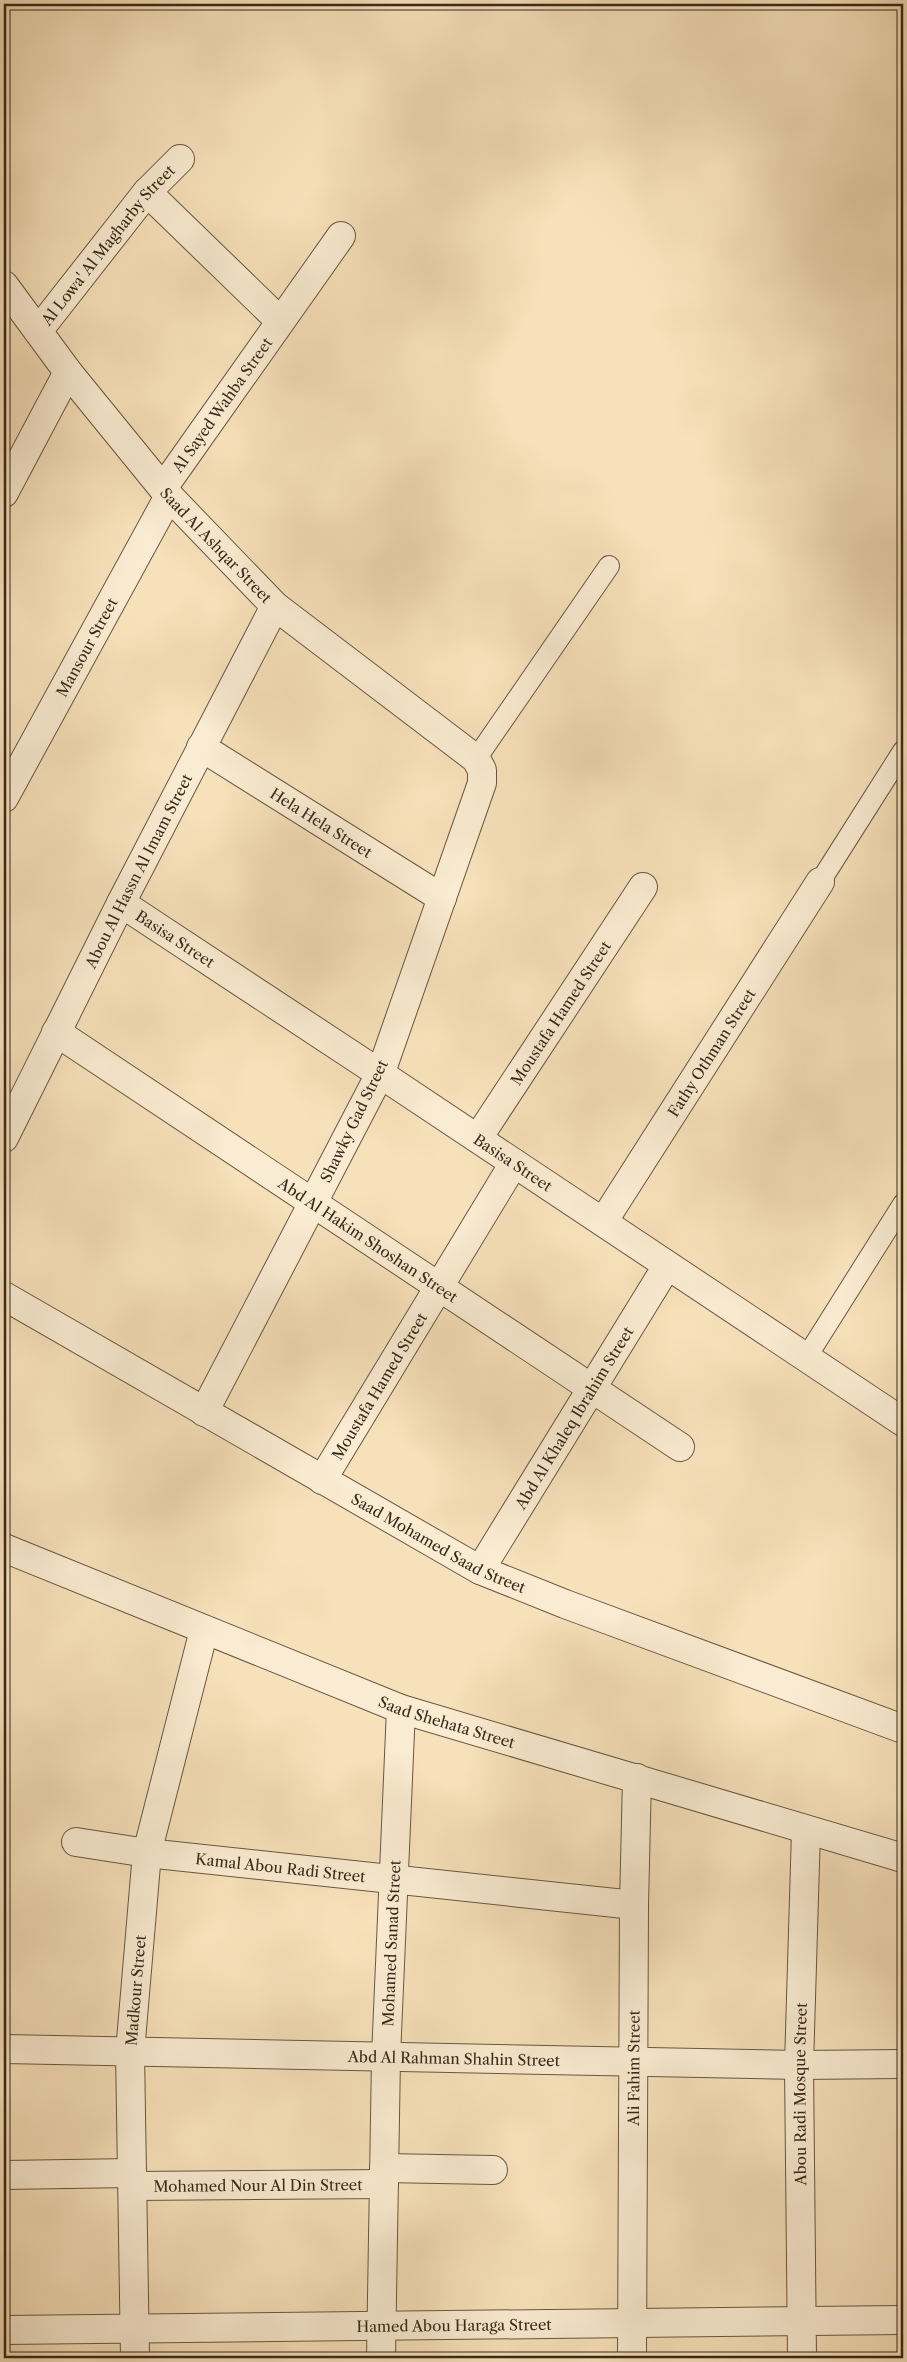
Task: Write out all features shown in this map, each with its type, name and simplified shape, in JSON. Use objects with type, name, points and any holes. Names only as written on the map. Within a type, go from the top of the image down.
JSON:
[{"type":"street","name":"Al Lowa' Al Magharby Street","points":[[38,331],[147,192],[180,159]]},
{"type":"street","name":"Al Sayed Wahba Street","points":[[147,192],[280,321]]},
{"type":"street","name":"Al Sayed Wahba Street","points":[[166,492],[280,321],[341,236]]},
{"type":"street","name":"Saad Al Ashqar Street","points":[[4,286],[68,372],[166,492],[275,606],[476,759]]},
{"type":"street","points":[[4,493],[68,372]]},
{"type":"street","name":"Mansour Street","points":[[4,798],[166,492]]},
{"type":"street","name":"Abou Al Hassn Al Imam Street","points":[[4,1138],[121,903],[275,606]]},
{"type":"street","name":"Hela Hela Street","points":[[201,747],[442,898]]},
{"type":"street","name":"Shawky Gad Street","points":[[204,1412],[381,1072],[482,783],[482,770],[476,759]]},
{"type":"street","name":"Fathy Othman Street","points":[[603,1222],[820,882]]},
{"type":"street","name":"Moustafa Hamed Street","points":[[478,1138],[643,887]]},
{"type":"street","name":"Basisa Street","points":[[121,903],[381,1072],[667,1266],[903,1422]]},
{"type":"street","name":"Abd Al Hakim Shoshan Street","points":[[56,1032],[680,1447]]},
{"type":"street","name":"Moustafa Hamed Street","points":[[322,1480],[514,1162]]},
{"type":"street","name":"Abd Al Khaleq Ibrahim Street","points":[[480,1570],[667,1266]]},
{"type":"street","name":"Saad Mohamed Saad Street","points":[[4,1296],[480,1570],[574,1608],[903,1729]]},
{"type":"street","name":"Saad Shehata Street","points":[[4,1548],[401,1709],[637,1778],[806,1831],[903,1858]]},
{"type":"street","name":"Madkour Street","points":[[135,2358],[130,2052],[146,1854],[204,1630]]},
{"type":"street","name":"Mohamed Sanad Street","points":[[381,2358],[386,2057],[401,1709]]},
{"type":"street","name":"Ali Fahim Street","points":[[632,2358],[634,1905],[637,1778]]},
{"type":"street","name":"Abou Radi Mosque Street","points":[[802,2358],[799,2065],[806,1831]]},
{"type":"street","name":"Kamal Abou Radi Street","points":[[76,1842],[146,1854],[634,1905]]},
{"type":"street","name":"Abd Al Rahman Shahin Street","points":[[4,2049],[799,2065],[903,2064]]},
{"type":"street","name":"Mohamed Nour Al Din Street","points":[[4,2175],[132,2179],[384,2176],[493,2170]]},
{"type":"street","name":"Hamed Abou Haraga Street","points":[[4,2330],[903,2320]]},
{"type":"lane","points":[[476,759],[609,566]]},
{"type":"lane","points":[[820,882],[903,751]]},
{"type":"lane","points":[[806,1358],[903,1204]]}]
